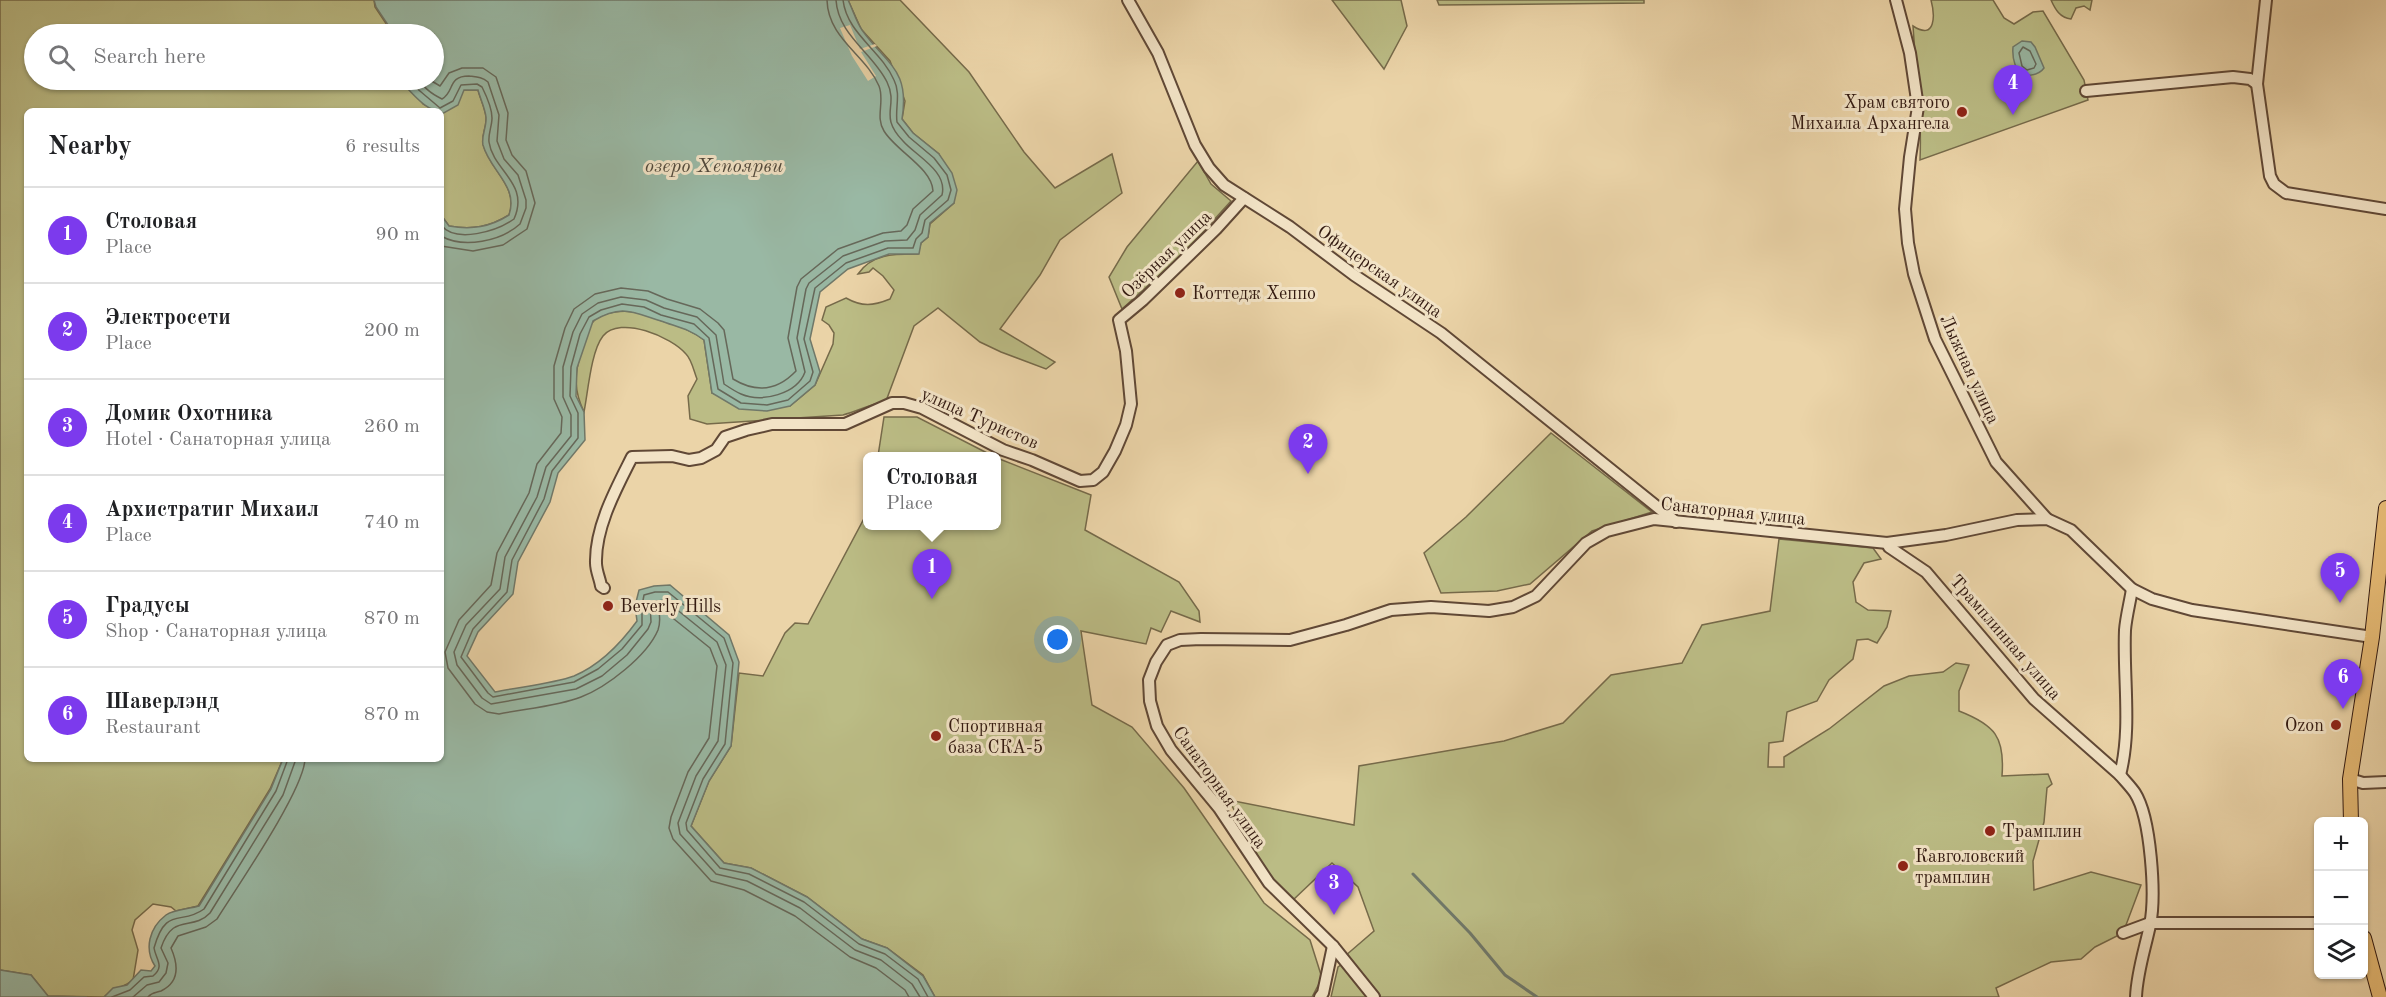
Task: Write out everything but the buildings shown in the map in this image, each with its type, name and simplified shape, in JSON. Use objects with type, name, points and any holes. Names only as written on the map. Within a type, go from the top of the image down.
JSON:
[{"type":"main road","points":[[2351,817],[2350,779],[2372,637],[2386,508]]},
{"type":"main road","points":[[2368,953],[2380,997]]},
{"type":"street","name":"Офицерская улица","points":[[1128,0],[1158,53],[1195,145],[1224,185],[1290,227],[1441,333],[1677,522]]},
{"type":"street","name":"Лыжная улица","points":[[1896,0],[1910,53],[1918,107],[1905,209],[1914,274],[1935,339],[1996,462],[2047,519]]},
{"type":"street","points":[[2266,0],[2257,84],[2267,158],[2274,184],[2286,193],[2386,208]]},
{"type":"street","points":[[2086,91],[2233,77],[2250,79],[2257,84]]},
{"type":"street","name":"Озёрная улица","points":[[1103,472],[1126,425],[1131,404],[1131,384],[1119,320],[1152,292],[1244,198]]},
{"type":"street","name":"улица Туристов","points":[[604,588],[596,564],[601,531],[615,491],[632,457],[672,456],[689,460],[701,458],[716,450],[725,437],[746,430],[772,424],[845,424],[892,403],[904,403],[922,408],[1003,450],[1080,481],[1093,480],[1103,472]]},
{"type":"street","name":"Санаторная улица","points":[[1374,997],[1333,946],[1269,883],[1219,808],[1171,750],[1156,726],[1150,701],[1149,680],[1156,662],[1167,645],[1180,640],[1201,639],[1290,640],[1391,610],[1431,607],[1489,611],[1513,607],[1536,596],[1586,543],[1607,531],[1654,519],[1887,543],[1946,535],[2017,520],[2047,519],[2071,530],[2132,589],[2152,599],[2192,610],[2372,637]]},
{"type":"street","name":"Трамплинная улица","points":[[1887,543],[1889,547],[1926,572],[2034,699],[2120,776],[2136,794],[2146,822],[2153,899],[2136,997]]},
{"type":"street","points":[[2120,776],[2125,757],[2127,723],[2125,630],[2132,589]]},
{"type":"street","points":[[2350,779],[2363,783],[2386,782]]},
{"type":"street","points":[[2123,933],[2150,923],[2314,923]]},
{"type":"street","points":[[1320,997],[1323,993],[1333,946]]},
{"type":"green space","points":[[0,0],[374,0],[375,7],[386,24],[24,24],[24,90],[414,90],[423,104],[430,108],[24,108],[24,762],[282,762],[270,789],[198,906],[176,911],[171,907],[153,904],[135,920],[132,930],[138,950],[133,980],[104,997],[48,996],[31,975],[0,970]]},
{"type":"green space","points":[[848,0],[900,0],[969,72],[1024,152],[1055,188],[1112,154],[1122,193],[1060,240],[1040,275],[1000,329],[1055,362],[1046,369],[1001,352],[980,342],[938,308],[914,326],[886,401],[843,415],[707,424],[690,419],[688,396],[697,379],[686,354],[679,347],[658,335],[633,328],[621,328],[611,330],[603,336],[599,343],[593,361],[584,412],[578,397],[576,376],[587,334],[596,319],[608,313],[621,311],[646,314],[684,328],[704,340],[712,393],[790,406],[815,385],[833,344],[834,333],[822,320],[826,307],[846,298],[857,303],[868,304],[890,299],[894,290],[873,268],[869,272],[858,274],[877,258],[918,254],[921,243],[928,237],[930,224],[954,203],[939,154],[913,133],[902,119],[905,101],[890,61],[861,29]]},
{"type":"green space","points":[[1332,0],[1401,0],[1407,26],[1384,69]]},
{"type":"green space","points":[[1437,0],[1644,0],[1644,3],[1439,5]]},
{"type":"green space","points":[[1931,0],[1993,0],[2004,18],[2014,24],[2033,12],[2043,11],[2084,80],[2088,100],[1920,160],[1913,26],[1921,30],[1930,28],[1933,19]]},
{"type":"green space","points":[[2051,0],[2092,0],[2090,10],[2084,6],[2076,8],[2071,19],[2061,15]]},
{"type":"green space","points":[[464,90],[478,90],[486,117],[483,144],[510,195],[509,215],[488,225],[465,228],[449,226],[444,219],[444,111]]},
{"type":"green space","points":[[1198,161],[1211,184],[1231,201],[1185,252],[1122,309],[1109,277],[1127,247]]},
{"type":"green space","points":[[884,417],[917,417],[985,452],[879,452]]},
{"type":"green space","points":[[1551,433],[1652,512],[1592,531],[1530,584],[1497,591],[1441,593],[1424,553],[1466,517]]},
{"type":"green space","name":"Спортивная база СКА-5","points":[[1001,460],[1091,495],[1085,530],[1179,582],[1199,611],[1200,622],[1171,611],[1161,632],[1151,628],[1146,644],[1081,631],[1092,705],[1132,727],[1184,788],[1264,903],[1310,940],[1322,978],[1312,997],[935,997],[923,975],[887,948],[862,939],[807,897],[751,868],[724,863],[691,826],[709,781],[731,746],[739,673],[763,676],[785,633],[795,623],[808,624],[863,521],[863,530],[1001,530]]},
{"type":"green space","points":[[1779,539],[1873,548],[1881,559],[1864,563],[1853,582],[1856,602],[1868,610],[1891,611],[1887,627],[1877,643],[1868,639],[1857,640],[1853,659],[1829,680],[1817,701],[1787,712],[1783,741],[1769,743],[1768,767],[1784,767],[1784,757],[1829,729],[1884,686],[1909,676],[1943,672],[1956,663],[1969,665],[1959,691],[1959,711],[1989,727],[1995,734],[2002,751],[2002,776],[2048,774],[2052,784],[2047,788],[2044,822],[2033,861],[2034,890],[2091,872],[2141,885],[2123,933],[2095,947],[2081,959],[2051,962],[1996,988],[1999,997],[1376,997],[1345,956],[1374,931],[1358,887],[1332,863],[1293,900],[1271,882],[1229,800],[1354,825],[1359,766],[1504,741],[1563,723],[1611,675],[1682,663],[1702,625],[1770,611]]},
{"type":"green space","points":[[1344,963],[1370,997],[1331,997],[1338,967]]},
{"type":"water","name":"озеро Хепоярви","points":[[374,0],[848,0],[862,30],[894,69],[903,89],[902,119],[913,133],[939,154],[952,173],[957,190],[954,203],[930,223],[928,237],[921,243],[919,254],[889,254],[848,269],[820,292],[810,339],[820,372],[815,385],[790,406],[767,411],[739,409],[712,393],[704,340],[694,333],[627,311],[612,313],[593,321],[577,368],[576,396],[584,412],[585,440],[558,473],[550,502],[518,562],[513,594],[478,632],[467,656],[495,692],[574,676],[593,666],[609,653],[637,621],[635,606],[639,590],[670,585],[729,635],[739,662],[731,746],[709,781],[691,826],[724,863],[751,868],[807,897],[862,939],[887,948],[923,976],[935,997],[104,997],[113,988],[127,985],[141,970],[151,971],[155,966],[149,946],[152,932],[160,920],[169,913],[199,906],[271,789],[282,762],[444,762],[444,219],[449,226],[465,228],[480,226],[509,215],[511,205],[507,187],[491,163],[483,145],[486,117],[478,90],[464,90],[458,105],[444,113],[444,108],[430,108],[409,90],[444,90],[444,24],[387,24]]},
{"type":"water","points":[[2022,41],[2031,42],[2035,47],[2044,68],[2039,72],[2021,75],[2017,68],[2013,58],[2013,47]]},
{"type":"water","points":[[0,970],[31,975],[48,996],[87,997],[0,997]]},
{"type":"pier","points":[[850,25],[860,49],[875,44],[877,46],[861,52],[876,76],[868,81],[852,56],[840,28]]},
{"type":"waterway","points":[[1413,874],[1470,933],[1505,975],[1537,997]]},
{"type":"place","name":"Храм святого Михаила Архангела","points":[[1962,112]]},
{"type":"place","name":"Архистратиг Михаил","points":[[2013,115]]},
{"type":"place","name":"Коттедж Хеппо","points":[[1180,293]]},
{"type":"place","name":"Электросети","points":[[1308,474]]},
{"type":"place","name":"Столовая","points":[[932,599]]},
{"type":"place","name":"Градусы","points":[[2340,603]]},
{"type":"place","name":"Beverly Hills","points":[[608,606]]},
{"type":"place","name":"Шаверлэнд","points":[[2343,709]]},
{"type":"place","name":"Ozon","points":[[2336,725]]},
{"type":"place","name":"Спортивная база СКА-5","points":[[936,736]]},
{"type":"place","name":"Трамплин","points":[[1990,831]]},
{"type":"place","name":"Кавголовский трамплин","points":[[1903,866]]},
{"type":"place","name":"Домик Охотника","points":[[1334,915]]}]
